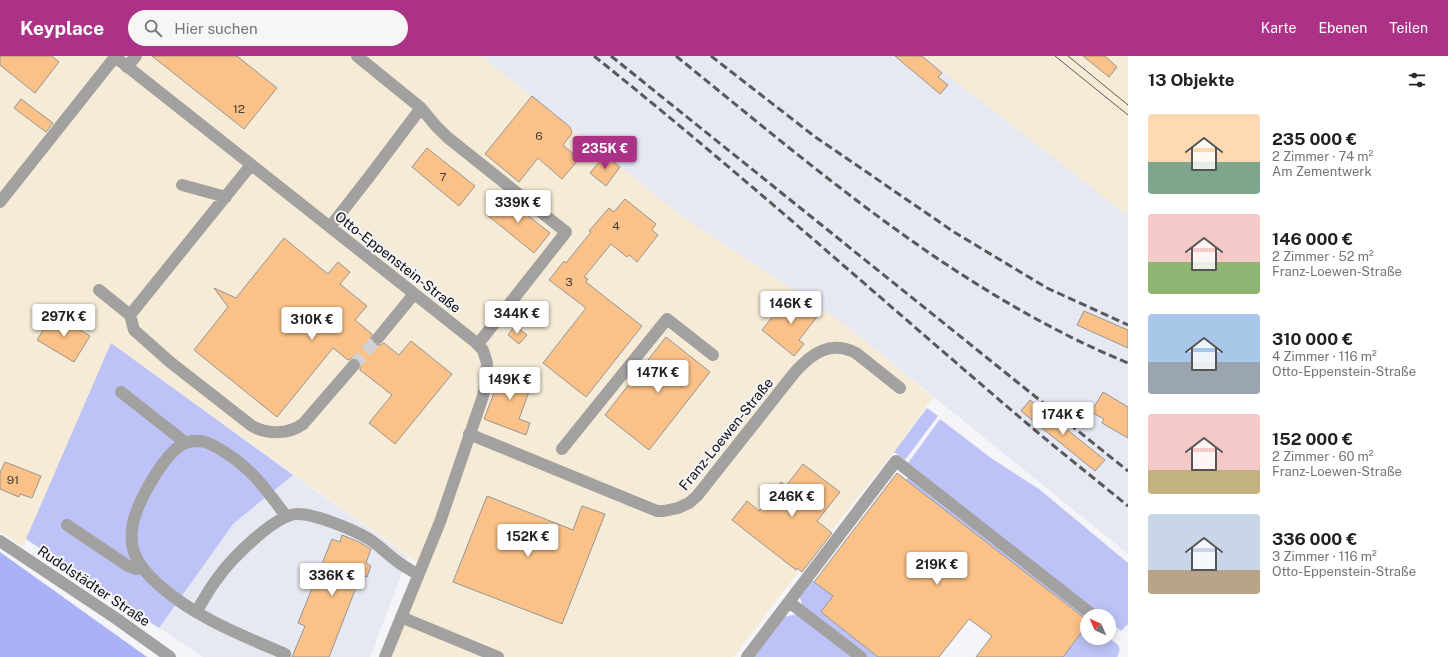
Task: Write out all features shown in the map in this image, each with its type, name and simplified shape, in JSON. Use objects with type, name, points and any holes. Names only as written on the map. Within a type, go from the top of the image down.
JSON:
[{"type":"street","points":[[0,202],[114,56]]},
{"type":"street","name":"Otto-Eppenstein-Straße","points":[[114,56],[478,344],[483,350],[487,362],[486,382],[483,396],[440,522],[385,657]]},
{"type":"street","points":[[127,67],[136,56]]},
{"type":"street","points":[[357,56],[421,108],[447,137],[566,232],[478,344]]},
{"type":"street","points":[[330,227],[421,108]]},
{"type":"street","points":[[130,315],[251,165]]},
{"type":"street","points":[[182,185],[226,197]]},
{"type":"street","points":[[99,290],[130,315],[134,330],[170,362],[252,426],[260,430],[270,432],[296,429],[303,424],[354,365]]},
{"type":"street","points":[[378,338],[414,294]]},
{"type":"street","points":[[562,449],[667,319],[713,355]]},
{"type":"street","name":"Franz-Loewen-Straße","points":[[469,434],[631,500],[657,510],[664,511],[685,505],[697,496],[795,372],[810,357],[819,351],[835,348],[850,350],[856,353],[900,388]]},
{"type":"street","points":[[121,392],[186,443]]},
{"type":"street","points":[[285,654],[250,639],[196,612],[168,593],[147,574],[137,559],[132,544],[132,529],[135,514],[164,461],[173,452],[186,443],[194,441],[205,442],[238,460],[254,474],[286,516]]},
{"type":"street","points":[[747,657],[896,461],[1085,609]]},
{"type":"street","points":[[196,612],[217,578],[230,563],[259,536],[286,516],[297,514],[307,515],[354,531],[379,546],[397,561],[418,575]]},
{"type":"street","points":[[67,525],[128,566],[136,569],[142,567]]},
{"type":"street","name":"Rudolstädter Straße","points":[[0,541],[114,617],[170,657]]},
{"type":"street","points":[[789,602],[861,657]]},
{"type":"street","points":[[401,617],[498,657]]},
{"type":"shaded area","points":[[0,56],[481,56],[683,217],[831,315],[933,397],[894,452],[779,597],[734,657],[390,657],[425,568],[111,343],[23,547],[0,532]]},
{"type":"shaded area","points":[[481,56],[926,56],[1128,216],[1128,554],[860,337],[831,315],[683,217]]},
{"type":"shaded area","points":[[923,56],[1128,56],[1128,216]]},
{"type":"shaded area","points":[[111,343],[408,557],[370,657],[203,657],[26,539]]},
{"type":"shaded area","points":[[111,343],[293,475],[233,524],[159,628],[26,539]]},
{"type":"shaded area","points":[[927,408],[938,416],[905,460],[894,452]]},
{"type":"shaded area","points":[[940,419],[991,458],[1039,489],[1128,563],[1128,624],[1121,631],[1116,627],[1116,609],[1093,609],[908,463]]},
{"type":"shaded area","points":[[910,475],[1080,610],[1080,615],[906,480]]},
{"type":"shaded area","points":[[0,552],[147,657],[0,657]]},
{"type":"shaded area","points":[[812,580],[833,596],[821,612],[878,657],[867,657],[802,605],[800,597]]},
{"type":"shaded area","points":[[798,614],[854,657],[752,657],[783,617]]},
{"type":"shaded area","points":[[1080,634],[1080,645],[1116,645],[1116,643],[1119,648],[1117,657],[1063,657]]},
{"type":"building","points":[[0,56],[52,56],[59,62],[35,93],[0,65]]},
{"type":"building","points":[[152,56],[237,56],[277,88],[244,129]]},
{"type":"building","points":[[895,56],[922,56],[942,73],[938,77],[948,85],[940,94]]},
{"type":"building","points":[[1083,56],[1105,56],[1117,67],[1109,77]]},
{"type":"building","points":[[532,96],[570,127],[572,133],[563,145],[579,159],[562,179],[538,158],[519,182],[485,154]]},
{"type":"building","points":[[21,99],[53,123],[46,132],[14,108]]},
{"type":"building","points":[[427,148],[475,186],[459,206],[412,167]]},
{"type":"building","points":[[605,155],[620,167],[606,186],[590,173]]},
{"type":"building","points":[[502,195],[550,233],[534,253],[486,214]]},
{"type":"building","points":[[625,199],[656,224],[652,230],[658,235],[637,262],[629,255],[627,257],[611,244],[584,277],[588,279],[586,282],[642,326],[586,397],[543,363],[586,308],[549,280],[564,261],[566,263],[591,232],[589,231],[609,208],[614,212]]},
{"type":"building","points":[[284,238],[328,274],[338,262],[350,272],[340,284],[367,306],[355,320],[372,334],[371,340],[374,344],[380,345],[384,343],[399,355],[411,341],[452,374],[395,444],[369,423],[392,395],[360,370],[361,362],[356,358],[348,360],[333,348],[277,417],[194,350],[228,307],[214,288],[236,298]]},
{"type":"building","points":[[799,297],[820,313],[799,340],[804,344],[794,356],[762,330],[782,305],[789,310]]},
{"type":"building","points":[[1084,311],[1128,330],[1128,348],[1077,325]]},
{"type":"building","points":[[53,314],[90,336],[74,362],[37,340]]},
{"type":"building","points":[[515,326],[527,335],[519,344],[508,335]]},
{"type":"building","points":[[666,337],[710,372],[649,450],[605,415]]},
{"type":"building","points":[[504,367],[534,378],[519,419],[530,423],[526,435],[484,419]]},
{"type":"building","points":[[1103,392],[1128,407],[1128,438],[1102,423],[1104,419],[1091,412]]},
{"type":"building","points":[[1030,400],[1105,460],[1095,471],[1021,411]]},
{"type":"building","points":[[5,462],[41,476],[32,498],[20,494],[19,497],[0,489],[0,473]]},
{"type":"building","points":[[803,464],[840,492],[817,521],[832,533],[802,572],[797,568],[796,570],[732,520],[747,501],[759,511],[781,482],[786,486]]},
{"type":"building","points":[[897,473],[1080,615],[1080,634],[1063,657],[976,657],[992,636],[969,619],[939,657],[878,657],[821,612],[833,596],[814,582]]},
{"type":"building","points":[[487,496],[573,530],[582,506],[605,514],[562,624],[453,582]]},
{"type":"building","points":[[342,535],[371,549],[366,563],[371,566],[367,577],[361,575],[329,657],[292,657],[305,626],[298,623],[332,539],[340,542]]},
{"type":"tunnel","points":[[354,365],[378,338]]},
{"type":"tram line","points":[[1055,56],[1128,115]]},
{"type":"tram line","points":[[1068,56],[1128,105]]},
{"type":"railway","points":[[594,56],[705,147],[1030,426],[1128,506]]},
{"type":"railway","points":[[611,56],[1128,471]]},
{"type":"railway","points":[[676,56],[836,185],[947,265],[1005,302],[1066,334],[1128,363]]},
{"type":"railway","points":[[711,56],[814,136],[954,232],[1047,288],[1128,325]]}]
